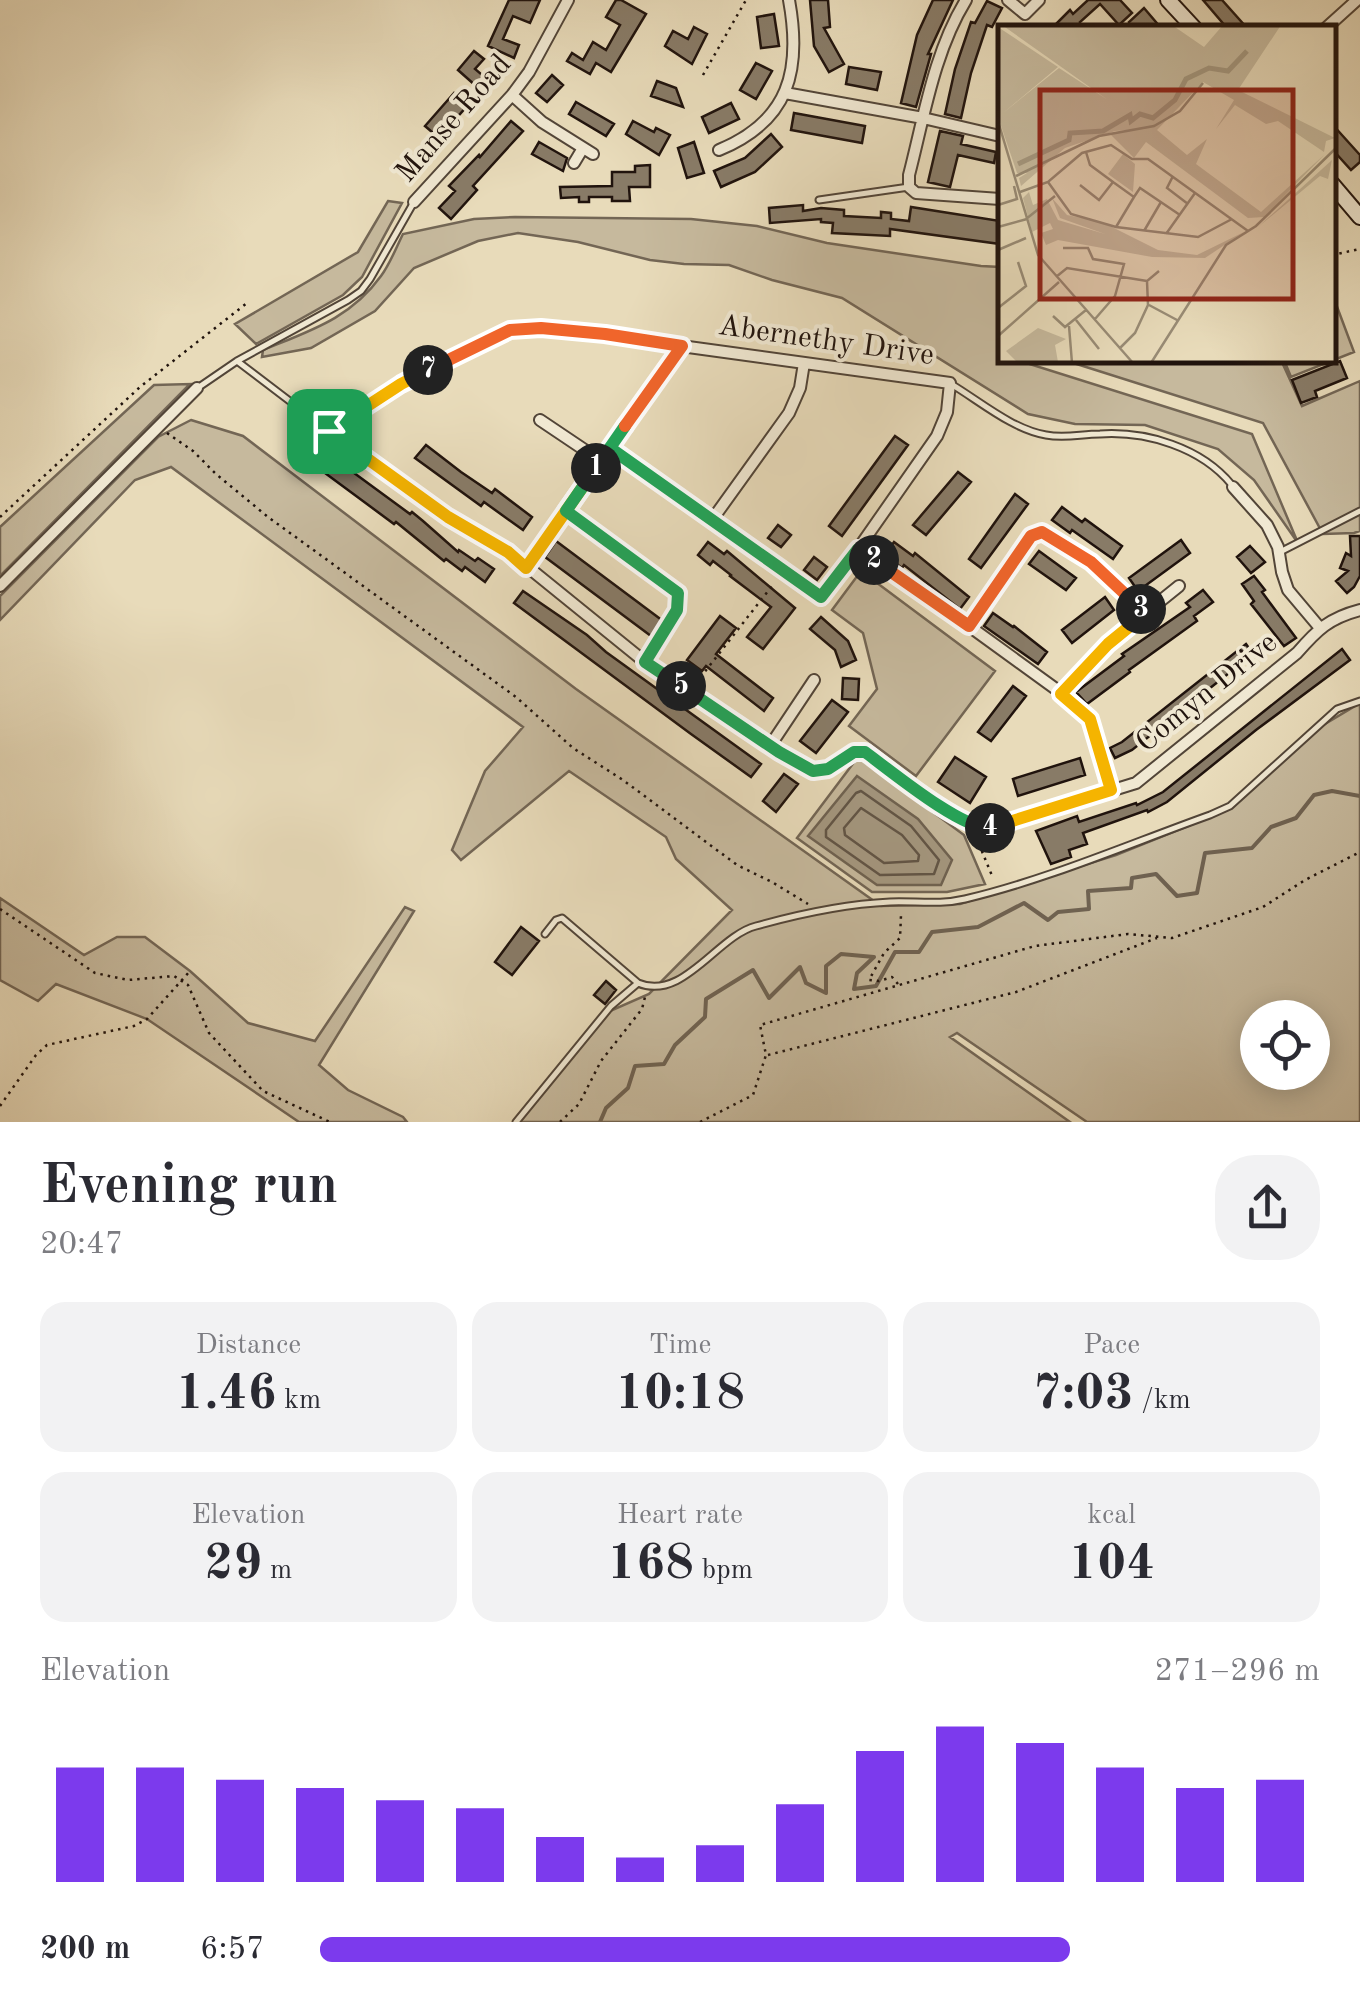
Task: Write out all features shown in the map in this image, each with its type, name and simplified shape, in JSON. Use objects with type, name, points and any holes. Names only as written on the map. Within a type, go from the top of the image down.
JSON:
[{"type":"main road","points":[[1168,0],[1191,25]]},
{"type":"main road","points":[[1335,188],[1360,217]]},
{"type":"street","name":"Manse Road","points":[[414,202],[512,95],[535,63],[568,0]]},
{"type":"street","points":[[719,150],[743,140],[767,120],[785,93],[794,60],[789,0]]},
{"type":"street","points":[[966,0],[940,55],[909,187],[916,193],[998,199]]},
{"type":"street","points":[[1008,0],[1025,14],[1039,0]]},
{"type":"street","points":[[1329,25],[1357,0]]},
{"type":"street","points":[[785,93],[998,136]]},
{"type":"street","points":[[512,95],[542,122],[588,151],[574,163]]},
{"type":"street","points":[[526,568],[682,346]]},
{"type":"street","name":"Abernethy Drive","points":[[682,346],[950,384]]},
{"type":"street","points":[[712,520],[789,412],[800,388],[804,363]]},
{"type":"street","points":[[610,448],[821,597],[937,436],[947,412],[950,384]]},
{"type":"street","points":[[0,586],[197,388]]},
{"type":"street","points":[[540,420],[601,461]]},
{"type":"street","points":[[329,431],[448,517],[508,552],[645,662],[770,746],[813,771],[828,769],[854,752],[865,752],[971,824]]},
{"type":"street","name":"Abernethy Drive","points":[[1234,488],[1267,524],[1280,552],[1288,590],[1320,628]]},
{"type":"street","points":[[969,626],[1031,536],[1042,532],[1091,562],[1146,613]]},
{"type":"street","points":[[858,549],[969,626],[1090,719],[1111,790]]},
{"type":"street","points":[[1061,694],[1108,644],[1179,586]]},
{"type":"street","name":"Comyn Drive","points":[[971,824],[990,828],[1136,783],[1297,654],[1320,628],[1360,610]]},
{"type":"street","points":[[770,746],[814,680]]},
{"type":"lane","points":[[819,200],[909,187]]},
{"type":"lane","name":"Manse Road","points":[[197,388],[361,291],[414,202]]},
{"type":"lane","name":"Abernethy Drive","points":[[329,431],[401,384],[510,330],[541,328],[682,346]]},
{"type":"lane","points":[[237,361],[329,431]]},
{"type":"lane","name":"Abernethy Drive","points":[[950,384],[1024,429],[1044,435],[1158,438],[1192,454],[1223,475],[1234,488]]},
{"type":"lane","points":[[566,511],[678,593],[677,610],[645,662]]},
{"type":"lane","points":[[1280,552],[1360,511]]},
{"type":"lane","points":[[545,934],[562,918],[638,983],[660,987],[685,976],[750,927],[849,906],[964,899],[1044,875],[1210,815],[1230,806],[1337,709],[1360,702]]},
{"type":"lane","points":[[516,1122],[611,1006],[638,983]]},
{"type":"path","points":[[702,76],[746,0]]},
{"type":"path","points":[[1335,254],[1360,250]]},
{"type":"path","points":[[0,516],[140,387],[247,304]]},
{"type":"path","points":[[157,427],[194,451],[268,517],[516,698],[573,748],[737,865],[821,912]]},
{"type":"path","points":[[690,692],[772,586]]},
{"type":"path","points":[[971,824],[993,878]]},
{"type":"path","points":[[700,1122],[753,1095],[766,1055],[760,1025],[1035,946],[1128,934],[1172,938],[1263,907],[1360,852]]},
{"type":"path","points":[[893,902],[901,915],[900,938],[884,953],[870,980],[892,976],[898,984]]},
{"type":"path","points":[[0,909],[95,973],[128,980],[174,976],[182,980],[188,984],[210,1033],[263,1091],[330,1122]]},
{"type":"path","points":[[766,1055],[1016,992],[1160,937]]},
{"type":"path","points":[[0,1106],[47,1045],[134,1026],[147,1019],[190,971]]},
{"type":"path","points":[[560,1122],[579,1104],[602,1061],[642,1009],[648,987]]},
{"type":"shaded area","points":[[388,201],[402,203],[362,277],[343,295],[256,344],[235,324],[358,252]]},
{"type":"shaded area","points":[[474,219],[691,219],[757,226],[827,243],[998,267],[998,362],[1023,362],[1252,434],[1298,543],[1254,480],[1218,449],[1145,425],[1075,424],[1028,414],[842,298],[729,265],[650,260],[578,242],[518,233],[478,241],[414,268],[375,311],[311,348],[262,357],[263,350],[328,322],[356,303],[384,271],[403,234]]},
{"type":"shaded area","points":[[1335,301],[1354,352],[1335,360]]},
{"type":"shaded area","points":[[1070,362],[1282,362],[1302,406],[1360,381],[1360,531],[1323,534],[1263,423]]},
{"type":"shaded area","points":[[1285,362],[1329,362],[1291,377]]},
{"type":"shaded area","points":[[190,384],[0,576],[0,527],[154,385]]},
{"type":"shaded area","points":[[191,420],[243,436],[576,689],[881,906],[960,904],[1116,855],[1228,810],[1320,727],[1360,703],[1360,1122],[1087,1122],[957,1033],[950,1037],[1070,1122],[519,1122],[610,1011],[649,994],[732,910],[676,859],[666,837],[569,771],[461,860],[452,850],[485,771],[523,727],[171,467],[135,480],[0,620],[0,596],[158,437]]},
{"type":"shaded area","points":[[861,571],[995,671],[916,776],[849,726],[877,689],[863,633],[832,610]]},
{"type":"shaded area","points":[[858,757],[964,835],[985,884],[947,892],[872,892],[797,838]]},
{"type":"shaded area","points":[[0,898],[84,955],[117,937],[145,937],[248,1023],[315,1041],[405,907],[414,911],[319,1065],[348,1090],[407,1122],[299,1122],[147,1019],[56,984],[38,1001],[0,980]]},
{"type":"water","points":[[857,776],[918,819],[952,860],[941,885],[877,885],[808,836]]},
{"type":"building","points":[[509,0],[540,0],[530,23],[513,16],[503,39],[519,45],[514,58],[488,46]]},
{"type":"building","points":[[616,0],[646,14],[611,72],[596,63],[590,74],[567,61],[572,53],[583,60],[593,42],[606,50],[620,25],[606,17]]},
{"type":"building","points":[[810,0],[828,0],[830,27],[824,28],[844,64],[829,72],[814,46]]},
{"type":"building","points":[[933,0],[953,0],[928,54],[916,107],[901,103],[917,35]]},
{"type":"building","points":[[1088,0],[1120,0],[1132,13],[1119,25],[1100,4],[1080,22],[1082,25],[1055,25],[1070,10],[1073,14]]},
{"type":"building","points":[[1203,0],[1222,0],[1244,25],[1224,25]]},
{"type":"building","points":[[987,1],[1002,8],[992,27],[987,25],[961,118],[945,114],[971,22],[975,23]]},
{"type":"building","points":[[1144,8],[1158,25],[1132,25],[1129,22]]},
{"type":"building","points":[[774,14],[779,46],[761,48],[757,17]]},
{"type":"building","points":[[694,27],[707,34],[692,64],[665,46],[673,31],[688,39]]},
{"type":"building","points":[[474,51],[484,59],[475,69],[494,85],[485,94],[458,70]]},
{"type":"building","points":[[756,63],[772,71],[756,99],[740,90]]},
{"type":"building","points":[[849,67],[881,72],[877,90],[846,84]]},
{"type":"building","points":[[552,75],[563,85],[547,102],[536,93]]},
{"type":"building","points":[[657,81],[676,88],[683,107],[651,96]]},
{"type":"building","points":[[454,93],[467,106],[439,138],[425,126]]},
{"type":"building","points":[[576,102],[614,124],[606,136],[569,114]]},
{"type":"building","points":[[731,103],[739,119],[709,133],[702,117]]},
{"type":"building","points":[[794,113],[865,126],[862,143],[791,130]]},
{"type":"building","points":[[511,121],[523,131],[473,186],[477,190],[451,219],[439,208],[455,191],[449,186]]},
{"type":"building","points":[[633,121],[670,135],[659,155],[626,134]]},
{"type":"building","points":[[1335,127],[1360,155],[1360,162],[1351,170],[1335,152]]},
{"type":"building","points":[[940,131],[963,136],[961,144],[996,152],[994,163],[958,155],[950,187],[928,182]]},
{"type":"building","points":[[771,134],[782,147],[755,172],[721,187],[714,171],[745,158]]},
{"type":"building","points":[[539,142],[567,158],[563,171],[532,154]]},
{"type":"building","points":[[694,142],[704,173],[687,178],[678,148]]},
{"type":"building","points":[[650,165],[650,187],[629,187],[630,201],[589,197],[589,202],[579,202],[579,197],[561,198],[560,187],[612,186],[612,172],[635,172],[635,166]]},
{"type":"building","points":[[803,205],[803,211],[844,210],[844,216],[881,218],[881,212],[891,213],[891,219],[909,221],[911,207],[998,221],[998,244],[890,229],[890,236],[832,233],[833,223],[821,219],[770,223],[769,208]]},
{"type":"building","points":[[1340,361],[1347,378],[1315,391],[1317,397],[1301,403],[1292,380]]},
{"type":"building","points":[[895,436],[908,445],[842,536],[829,526]]},
{"type":"building","points":[[426,445],[532,517],[523,530],[484,502],[481,506],[415,458]]},
{"type":"building","points":[[335,459],[412,512],[458,552],[475,561],[478,558],[494,569],[485,582],[465,567],[462,571],[444,561],[325,473]]},
{"type":"building","points":[[958,472],[971,482],[926,535],[913,525]]},
{"type":"building","points":[[1015,494],[1028,504],[981,568],[969,559]]},
{"type":"building","points":[[1062,507],[1122,546],[1113,559],[1052,520]]},
{"type":"building","points":[[778,525],[791,535],[781,547],[768,538]]},
{"type":"building","points":[[1350,536],[1360,536],[1360,576],[1347,593],[1336,581],[1348,571],[1340,568],[1346,553],[1351,556]]},
{"type":"building","points":[[1181,540],[1190,553],[1138,591],[1129,578]]},
{"type":"building","points":[[556,541],[663,621],[651,636],[545,557]]},
{"type":"building","points":[[708,542],[724,554],[727,551],[795,608],[763,649],[747,637],[771,607],[713,561],[710,565],[698,555]]},
{"type":"building","points":[[894,542],[913,556],[915,553],[969,597],[960,609],[885,555]]},
{"type":"building","points":[[1250,546],[1265,562],[1251,573],[1237,557]]},
{"type":"building","points":[[1039,551],[1076,578],[1066,590],[1029,564]]},
{"type":"building","points":[[814,557],[827,567],[817,580],[804,570]]},
{"type":"building","points":[[1254,576],[1296,638],[1284,646],[1251,604],[1254,601],[1242,584]]},
{"type":"building","points":[[1203,590],[1213,602],[1194,616],[1197,621],[1087,704],[1076,692],[1190,607],[1186,603]]},
{"type":"building","points":[[523,591],[761,764],[751,777],[514,603]]},
{"type":"building","points":[[1105,597],[1114,610],[1072,643],[1062,630]]},
{"type":"building","points":[[993,613],[1047,652],[1038,664],[984,626]]},
{"type":"building","points":[[720,616],[736,628],[716,654],[773,698],[764,711],[706,666],[702,671],[687,660]]},
{"type":"building","points":[[821,617],[848,641],[856,660],[841,667],[835,650],[810,629]]},
{"type":"building","points":[[1246,644],[1253,654],[1132,750],[1115,758],[1110,748]]},
{"type":"building","points":[[1342,649],[1350,660],[1167,802],[1083,833],[1087,844],[1069,850],[1071,857],[1051,864],[1036,831],[1077,816],[1079,822],[1137,805],[1163,792]]},
{"type":"building","points":[[843,678],[859,679],[858,700],[842,699]]},
{"type":"building","points":[[1013,686],[1026,696],[991,741],[978,732]]},
{"type":"building","points":[[832,700],[848,712],[816,753],[800,741]]},
{"type":"building","points":[[955,757],[986,777],[970,803],[938,782]]},
{"type":"building","points":[[1080,758],[1085,775],[1018,796],[1013,779]]},
{"type":"building","points":[[784,774],[798,784],[776,812],[763,801]]},
{"type":"building","points":[[521,927],[539,941],[512,975],[495,962]]},
{"type":"building","points":[[606,981],[616,990],[605,1004],[594,995]]},
{"type":"waterway","points":[[600,1122],[606,1108],[628,1088],[635,1066],[664,1064],[675,1045],[705,1017],[706,999],[753,970],[769,998],[800,967],[806,983],[826,993],[826,966],[841,954],[874,957],[857,973],[854,989],[876,986],[895,952],[919,952],[932,932],[978,927],[1024,903],[1048,920],[1058,912],[1089,909],[1088,891],[1131,888],[1132,878],[1156,874],[1177,896],[1197,893],[1205,853],[1252,848],[1271,827],[1296,818],[1314,795],[1332,791],[1360,796]]},
{"type":"route","points":[[329,431],[401,384],[510,330],[541,328],[682,346],[610,448],[566,511],[678,593],[677,610],[645,662],[813,771],[828,769],[854,752],[865,752],[931,800],[980,828],[1111,790],[1090,719],[1061,694],[1108,644],[1146,613],[1091,562],[1042,532],[1031,536],[969,626],[858,549],[821,597],[610,448],[526,568],[329,431]]}]
